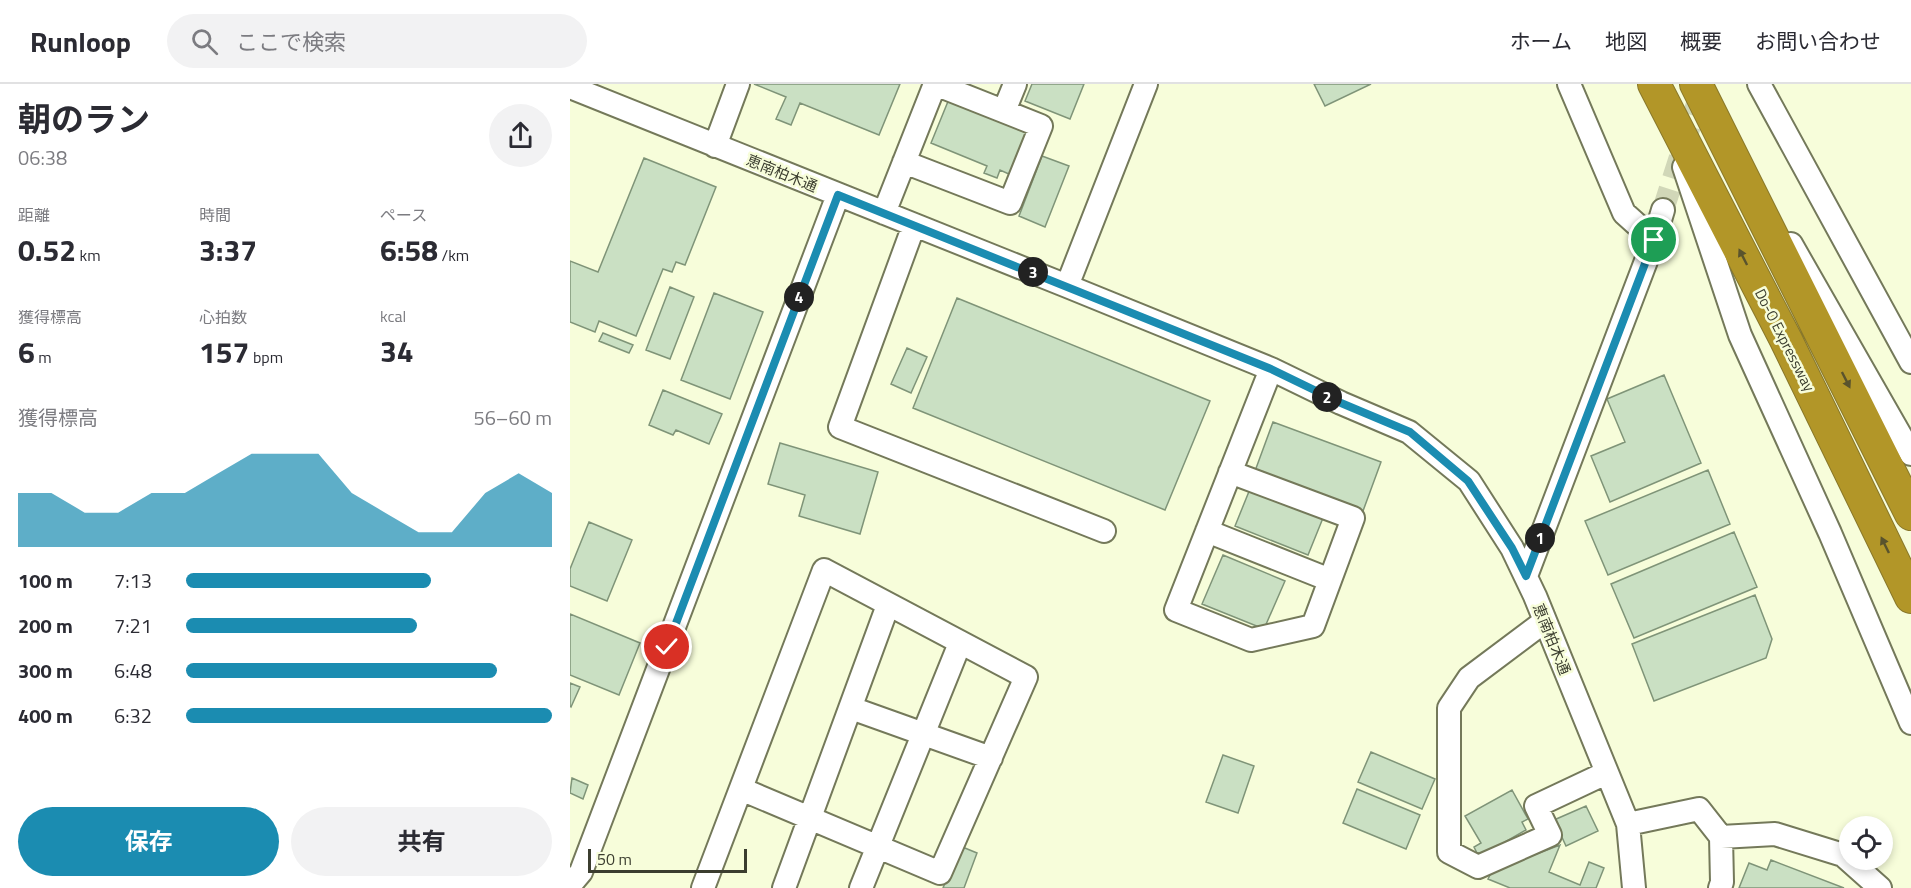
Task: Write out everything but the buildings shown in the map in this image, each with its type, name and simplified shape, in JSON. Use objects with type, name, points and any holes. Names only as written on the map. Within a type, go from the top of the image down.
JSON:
[{"type":"highway","points":[[1698,84],[1911,514]]},
{"type":"highway","name":"Do-O Expressway","points":[[1657,91],[1786,340],[1911,597]]},
{"type":"street","points":[[715,146],[738,84]]},
{"type":"street","points":[[884,213],[934,84],[1041,126],[1010,203],[904,162]]},
{"type":"street","points":[[1004,111],[1015,84]]},
{"type":"street","points":[[1067,286],[1146,84]]},
{"type":"street","points":[[1569,84],[1624,213],[1654,240]]},
{"type":"street","points":[[1698,84],[1911,454]]},
{"type":"street","points":[[1759,84],[1911,362]]},
{"type":"street","name":"恵南柏木通","points":[[570,88],[1271,369],[1341,403],[1410,432],[1468,481],[1512,548],[1526,576],[1628,824],[1634,888]]},
{"type":"street","points":[[1657,91],[1740,335],[1830,533],[1911,723]]},
{"type":"street","points":[[570,885],[581,872],[838,195]]},
{"type":"street","points":[[1526,576],[1654,240],[1663,210]]},
{"type":"street","points":[[914,225],[840,427],[1104,531]]},
{"type":"street","points":[[1230,472],[1353,518],[1314,626],[1251,640],[1176,610],[1230,472],[1271,369]]},
{"type":"street","points":[[1207,531],[1330,580]]},
{"type":"street","points":[[703,888],[824,570],[1026,676],[940,873],[741,789]]},
{"type":"street","points":[[784,888],[888,604]]},
{"type":"street","points":[[1545,621],[1469,678],[1449,708],[1449,852],[1478,867],[1550,835],[1536,806],[1606,773]]},
{"type":"street","points":[[861,888],[960,643]]},
{"type":"street","points":[[851,708],[991,758]]},
{"type":"street","points":[[1628,824],[1699,809],[1721,837],[1722,882],[1720,888]]},
{"type":"street","points":[[1721,837],[1776,834],[1809,844],[1843,855],[1880,888]]},
{"type":"tunnel","points":[[1663,210],[1703,85]]},
{"type":"route","points":[[667,647],[838,195],[1271,369],[1341,403],[1410,432],[1468,481],[1512,548],[1526,576],[1654,240]]}]
